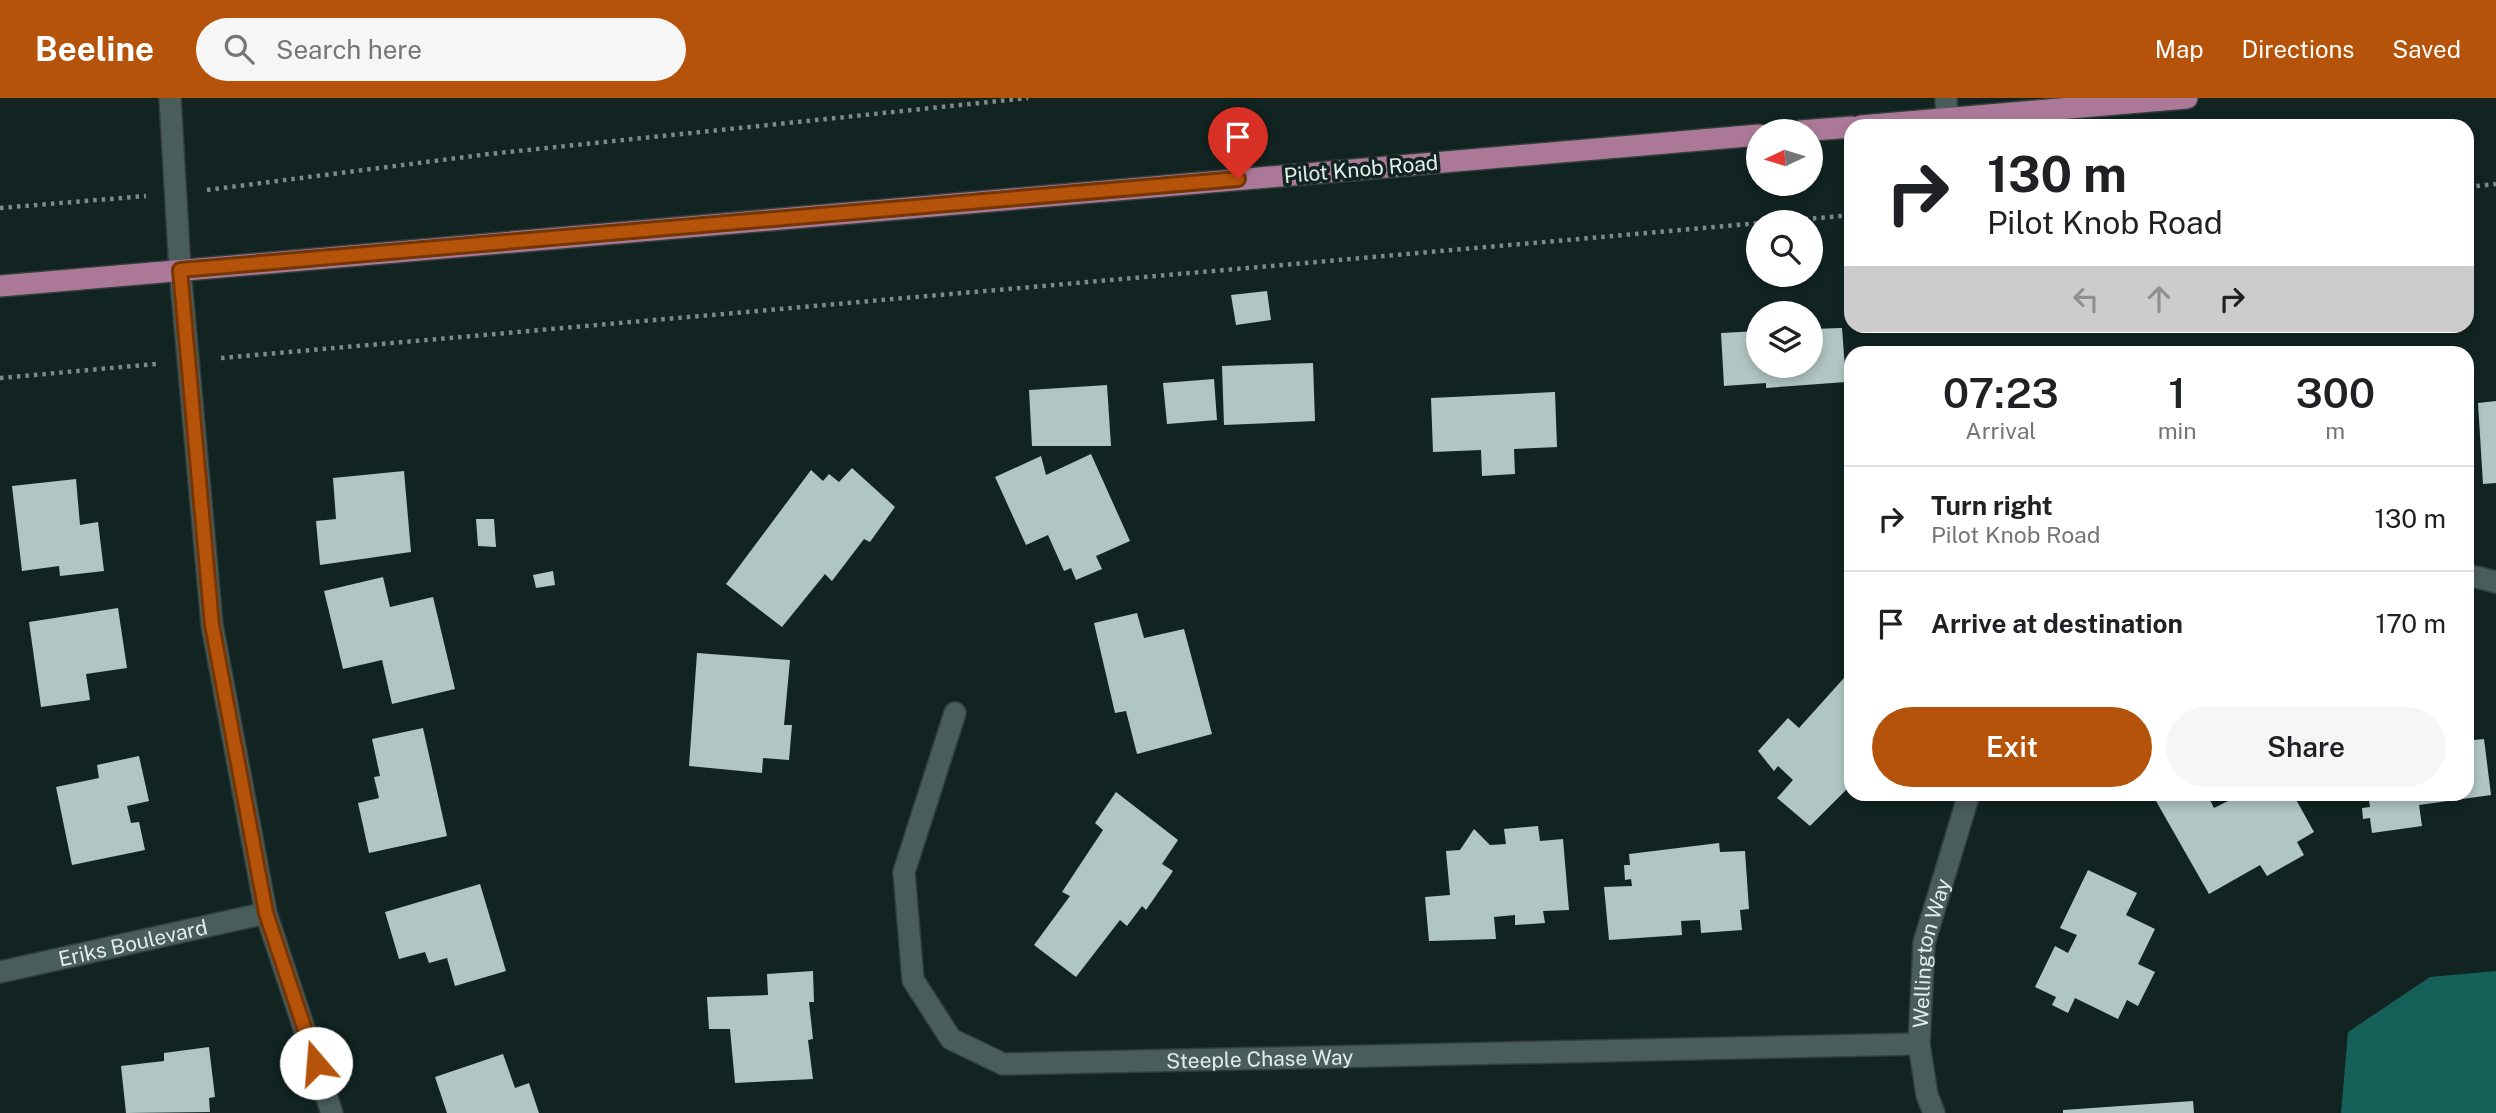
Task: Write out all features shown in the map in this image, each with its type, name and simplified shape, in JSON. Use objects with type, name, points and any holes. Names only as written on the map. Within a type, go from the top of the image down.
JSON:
[{"type":"main road","points":[[1894,119],[1946,108],[2187,98]]},
{"type":"main road","points":[[1824,129],[1844,128]]},
{"type":"main road","name":"Pilot Knob Road","points":[[0,286],[1746,136]]},
{"type":"street","points":[[170,98],[180,270],[212,625],[266,913],[332,1113]]},
{"type":"street","points":[[2474,576],[2496,582]]},
{"type":"street","name":"Steeple Chase Way","points":[[955,713],[904,872],[913,980],[951,1039],[1003,1064],[1919,1044]]},
{"type":"street","name":"Wellington Way","points":[[1934,1113],[1927,1095],[1919,1044],[1924,943],[1967,801]]},
{"type":"street","name":"Eriks Boulevard","points":[[0,972],[266,913]]},
{"type":"path","points":[[0,208],[176,194],[503,152],[1028,98]]},
{"type":"path","points":[[2474,186],[2496,184]]},
{"type":"path","points":[[0,378],[1844,216]]},
{"type":"water","points":[[2496,971],[2496,1113],[2341,1113],[2348,1032],[2430,977]]},
{"type":"building","points":[[1267,291],[1271,320],[1236,325],[1231,295]]},
{"type":"building","points":[[1842,328],[1844,382],[1766,388],[1766,383],[1724,386],[1721,333],[1746,332],[1746,378],[1823,378],[1823,329]]},
{"type":"building","points":[[1313,363],[1315,421],[1224,425],[1222,366]]},
{"type":"building","points":[[1214,379],[1217,420],[1167,424],[1163,383]]},
{"type":"building","points":[[1107,385],[1111,446],[1032,446],[1029,390]]},
{"type":"building","points":[[1555,392],[1557,447],[1514,449],[1515,474],[1482,476],[1481,450],[1433,452],[1431,398]]},
{"type":"building","points":[[2496,401],[2496,483],[2483,484],[2478,403]]},
{"type":"building","points":[[1091,454],[1130,541],[1096,556],[1102,569],[1076,580],[1071,568],[1064,571],[1048,535],[1026,545],[995,477],[1041,456],[1046,475]]},
{"type":"building","points":[[852,468],[895,507],[870,542],[864,539],[832,581],[825,574],[782,627],[726,584],[811,470],[823,481],[829,474],[839,482]]},
{"type":"building","points":[[404,471],[411,552],[320,565],[316,521],[336,519],[333,478]]},
{"type":"building","points":[[76,479],[80,525],[98,522],[104,571],[60,576],[59,566],[22,571],[12,486]]},
{"type":"building","points":[[476,519],[494,519],[496,547],[478,546]]},
{"type":"building","points":[[553,571],[555,585],[536,588],[533,575]]},
{"type":"building","points":[[383,577],[390,607],[433,597],[455,689],[392,704],[382,660],[343,669],[324,591]]},
{"type":"building","points":[[118,608],[127,668],[86,674],[90,700],[41,707],[29,622]]},
{"type":"building","points":[[1137,613],[1144,638],[1184,629],[1212,734],[1137,754],[1126,711],[1115,713],[1094,623]]},
{"type":"building","points":[[697,653],[790,660],[784,725],[792,725],[789,760],[763,758],[762,773],[689,766]]},
{"type":"building","points":[[1844,678],[1844,792],[1810,826],[1777,798],[1793,780],[1778,766],[1774,771],[1758,751],[1788,718],[1799,728]]},
{"type":"building","points":[[423,728],[447,836],[369,853],[358,803],[379,798],[374,777],[380,776],[372,739]]},
{"type":"building","points":[[2484,739],[2491,795],[2474,797],[2474,740]]},
{"type":"building","points":[[139,756],[149,801],[127,806],[131,823],[139,822],[145,850],[72,865],[56,787],[99,778],[97,765]]},
{"type":"building","points":[[1116,792],[1178,840],[1162,864],[1173,871],[1146,910],[1142,906],[1127,926],[1120,920],[1076,977],[1034,945],[1070,896],[1062,892],[1103,830],[1095,823]]},
{"type":"building","points":[[2156,801],[2210,801],[2214,808],[2228,801],[2297,801],[2314,832],[2297,842],[2304,855],[2267,876],[2260,865],[2209,894]]},
{"type":"building","points":[[2369,801],[2448,801],[2419,805],[2422,826],[2372,833],[2370,818],[2363,819],[2362,808],[2370,807]]},
{"type":"building","points":[[1538,826],[1540,841],[1563,839],[1569,910],[1543,911],[1545,923],[1515,925],[1515,915],[1494,917],[1496,939],[1429,941],[1425,897],[1450,895],[1446,851],[1460,850],[1474,829],[1490,845],[1506,844],[1504,829]]},
{"type":"building","points":[[1719,843],[1720,852],[1745,851],[1749,909],[1740,910],[1742,930],[1701,933],[1700,920],[1681,921],[1682,935],[1609,940],[1604,887],[1632,886],[1631,879],[1625,880],[1624,865],[1630,865],[1629,854]]},
{"type":"building","points":[[2088,870],[2137,893],[2126,915],[2155,929],[2138,964],[2155,972],[2138,1006],[2127,1000],[2118,1019],[2075,998],[2068,1013],[2052,1005],[2056,997],[2035,987],[2055,946],[2068,953],[2077,935],[2060,928]]},
{"type":"building","points":[[480,884],[506,971],[455,986],[447,958],[429,963],[425,952],[399,959],[385,912]]},
{"type":"building","points":[[813,971],[814,1002],[809,1002],[813,1039],[808,1040],[813,1079],[735,1083],[730,1029],[709,1029],[707,997],[768,995],[767,974]]},
{"type":"building","points":[[209,1047],[215,1097],[209,1098],[210,1112],[126,1113],[121,1066],[164,1061],[164,1053]]},
{"type":"building","points":[[503,1054],[515,1088],[529,1083],[539,1113],[447,1113],[435,1077]]},
{"type":"building","points":[[2193,1101],[2194,1113],[2063,1113],[2063,1110]]},
{"type":"route","points":[[316,1063],[266,913],[212,625],[180,270],[1238,179]]}]
